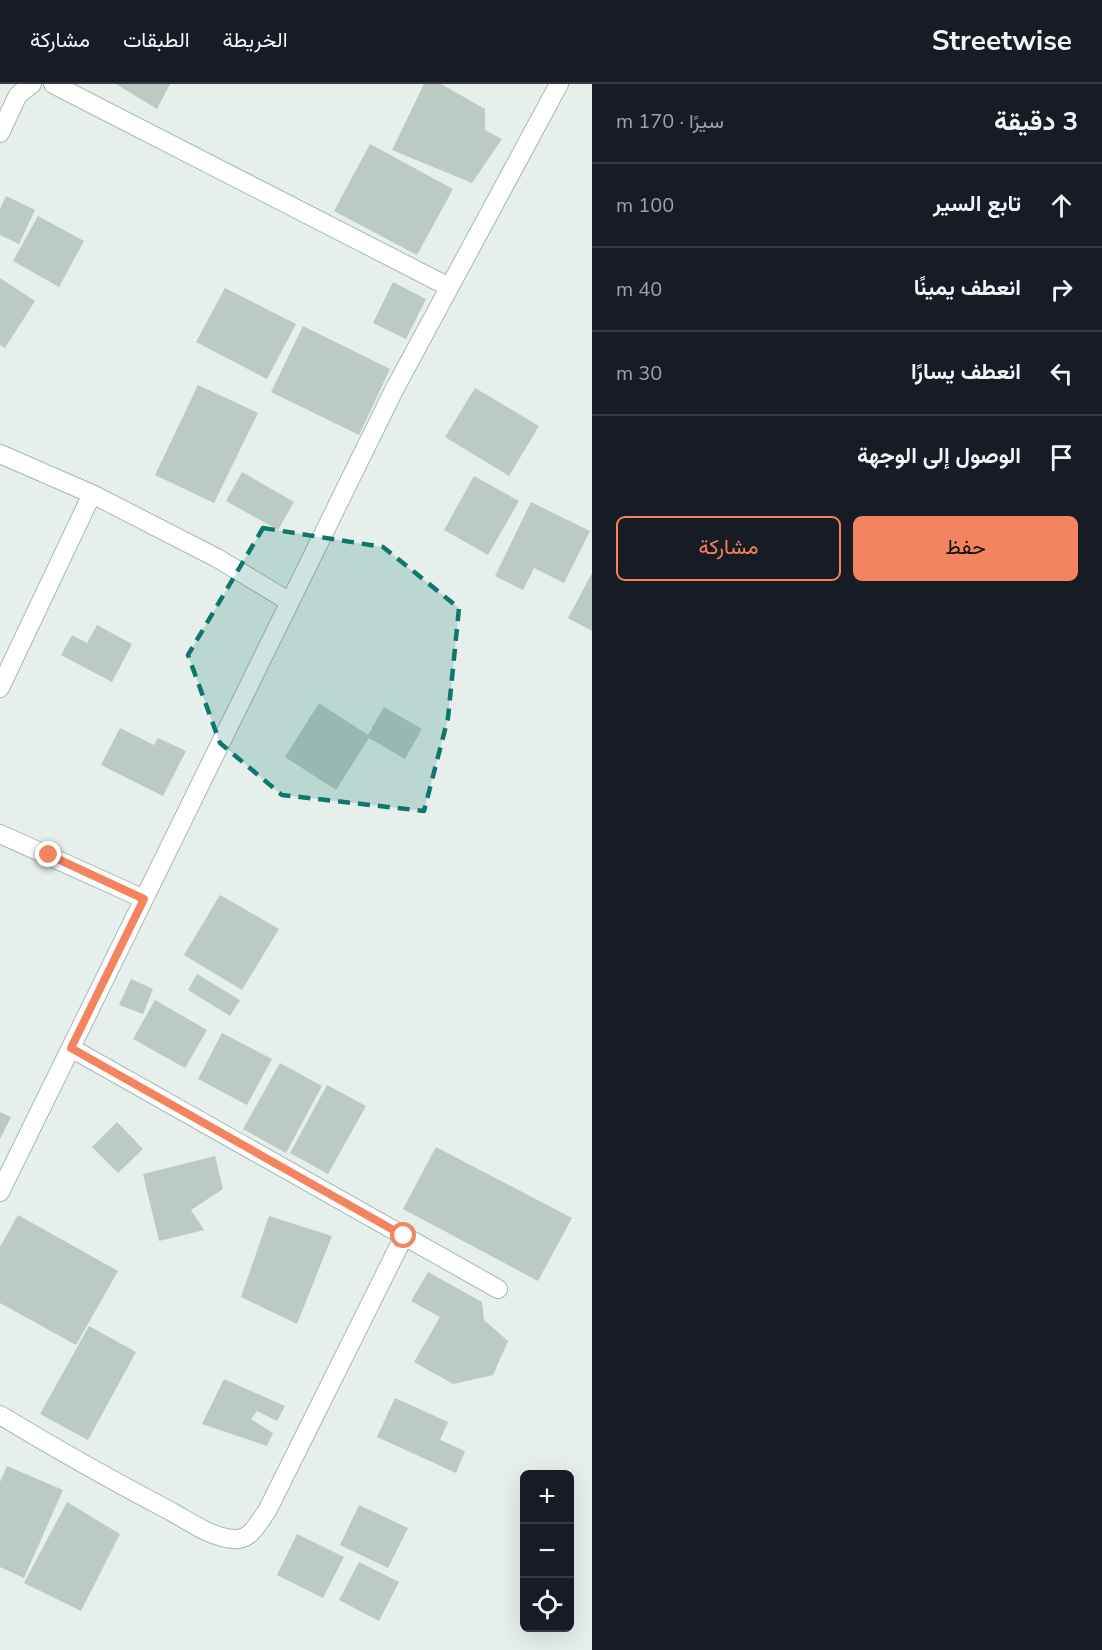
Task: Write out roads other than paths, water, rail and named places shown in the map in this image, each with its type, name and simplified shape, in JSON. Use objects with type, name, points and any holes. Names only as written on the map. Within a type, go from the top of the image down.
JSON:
[{"type":"street","points":[[0,133],[18,95],[32,84]]},
{"type":"street","points":[[53,84],[449,287]]},
{"type":"street","points":[[0,1192],[394,390],[559,84]]},
{"type":"street","points":[[0,454],[92,494],[217,558],[290,602]]},
{"type":"street","points":[[0,688],[92,494]]},
{"type":"street","points":[[0,834],[144,899]]},
{"type":"street","points":[[71,1048],[498,1289]]},
{"type":"street","points":[[0,1415],[113,1481],[214,1534],[236,1540],[249,1536],[267,1511],[404,1236]]}]
